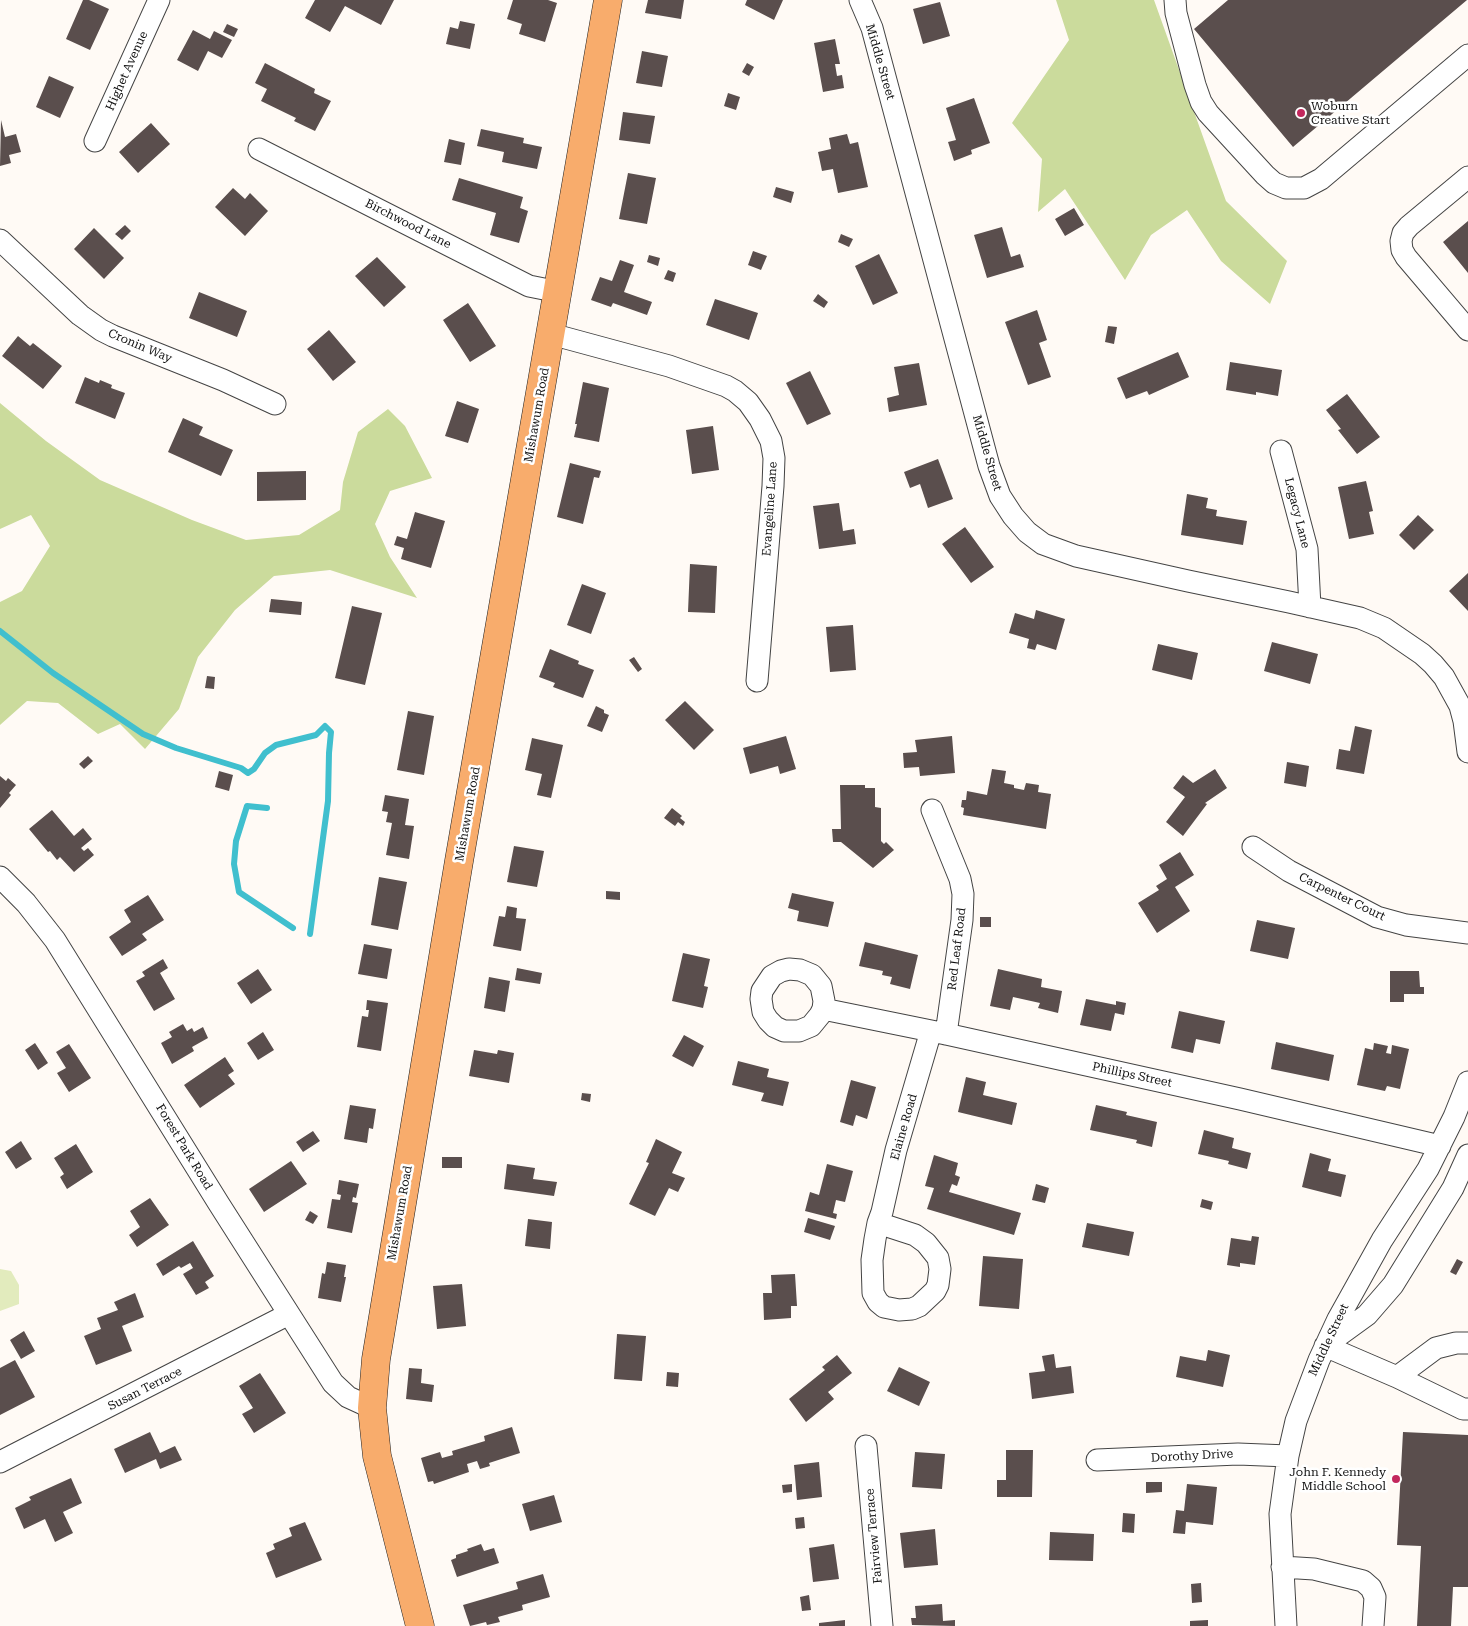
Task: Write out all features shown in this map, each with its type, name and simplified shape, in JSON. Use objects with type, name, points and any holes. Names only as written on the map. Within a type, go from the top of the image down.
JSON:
[{"type":"main road","name":"Mishawum Road","points":[[420,1626],[381,1480],[374,1439],[372,1408],[376,1359],[385,1297],[608,0]]},
{"type":"street","name":"Highet Avenue","points":[[95,142],[159,0]]},
{"type":"street","name":"Middle Street","points":[[860,0],[874,38],[990,466],[1000,496],[1020,524],[1034,538],[1064,552],[1172,578],[1310,606],[1360,618],[1384,628],[1433,664],[1447,683],[1460,706],[1468,752]]},
{"type":"street","points":[[1175,0],[1176,13],[1201,102],[1265,175],[1274,183],[1286,188],[1304,188],[1321,179],[1468,55]]},
{"type":"street","name":"Birchwood Lane","points":[[259,149],[529,286],[559,292]]},
{"type":"street","points":[[1468,177],[1408,226],[1403,233],[1401,241],[1402,250],[1406,258],[1468,330]]},
{"type":"street","name":"Cronin Way","points":[[0,240],[80,315],[101,330],[275,404]]},
{"type":"street","name":"Evangeline Lane","points":[[551,334],[669,366],[726,386],[748,402],[760,419],[771,441],[774,458],[774,486],[757,682]]},
{"type":"street","name":"Legacy Lane","points":[[1281,451],[1307,549],[1310,606]]},
{"type":"street","name":"Red Leaf Road","points":[[932,810],[960,879],[963,900],[959,950],[939,1032]]},
{"type":"street","name":"Carpenter Court","points":[[1253,847],[1282,867],[1377,917],[1406,925],[1468,933]]},
{"type":"street","name":"Forest Park Road","points":[[0,878],[31,908],[55,940],[219,1204],[337,1388],[348,1398],[372,1408]]},
{"type":"street","name":"Phillips Street","points":[[823,1009],[939,1032],[1440,1146]]},
{"type":"street","name":"Elaine Road","points":[[878,1223],[896,1150],[939,1032]]},
{"type":"street","name":"Middle Street","points":[[1286,1626],[1280,1514],[1288,1456],[1296,1421],[1325,1346],[1360,1278],[1440,1146],[1468,1082]]},
{"type":"street","points":[[1468,1155],[1453,1188],[1393,1285],[1366,1315],[1325,1346],[1397,1377],[1463,1409],[1468,1409]]},
{"type":"street","name":"Susan Terrace","points":[[0,1462],[289,1314]]},
{"type":"street","points":[[1397,1377],[1436,1348],[1456,1343],[1468,1343]]},
{"type":"street","name":"Fairview Terrace","points":[[866,1446],[882,1626]]},
{"type":"street","name":"Dorothy Drive","points":[[1097,1460],[1238,1454],[1288,1456]]},
{"type":"street","points":[[1282,1567],[1314,1569],[1363,1581],[1371,1588],[1374,1597],[1373,1626]]},
{"type":"green space","points":[[1056,0],[1154,0],[1226,201],[1287,261],[1270,304],[1221,261],[1187,210],[1151,235],[1125,280],[1065,189],[1038,212],[1042,159],[1012,123],[1069,40]]},
{"type":"green space","points":[[0,403],[46,441],[100,480],[192,520],[246,540],[299,535],[340,510],[343,482],[358,432],[388,409],[405,426],[432,478],[390,491],[375,524],[390,557],[417,598],[330,570],[274,576],[235,610],[198,657],[179,709],[145,749],[120,724],[98,734],[58,703],[27,701],[0,725],[0,602],[22,591],[50,546],[31,515],[0,529]]},
{"type":"green space","points":[[0,1269],[11,1271],[19,1285],[19,1304],[0,1311]]},
{"type":"building","points":[[83,0],[89,0],[109,9],[90,50],[66,39]]},
{"type":"building","points":[[315,0],[394,0],[381,25],[345,6],[330,32],[305,18]]},
{"type":"building","points":[[513,0],[548,0],[557,3],[545,42],[519,34],[522,24],[507,19]]},
{"type":"building","points":[[648,0],[684,0],[681,19],[645,13]]},
{"type":"building","points":[[747,0],[783,0],[774,20],[745,5]]},
{"type":"building","points":[[1228,0],[1467,0],[1293,147],[1194,29]]},
{"type":"building","points":[[940,2],[950,36],[923,44],[913,9]]},
{"type":"building","points":[[460,21],[475,24],[470,49],[446,44],[450,27],[458,29]]},
{"type":"building","points":[[227,24],[238,29],[234,37],[223,32]]},
{"type":"building","points":[[193,30],[210,39],[214,31],[232,40],[222,58],[208,51],[198,71],[177,60]]},
{"type":"building","points":[[835,39],[840,64],[835,64],[837,76],[842,75],[844,88],[823,92],[814,43]]},
{"type":"building","points":[[642,51],[668,56],[662,87],[636,83]]},
{"type":"building","points":[[265,63],[315,89],[314,93],[331,101],[315,131],[294,121],[296,118],[261,101],[267,89],[255,83]]},
{"type":"building","points":[[747,63],[754,67],[749,76],[742,72]]},
{"type":"building","points":[[49,76],[74,87],[60,118],[36,107]]},
{"type":"building","points":[[728,93],[740,97],[736,110],[724,106]]},
{"type":"building","points":[[974,98],[990,143],[971,150],[972,154],[954,161],[948,142],[956,140],[946,108]]},
{"type":"building","points":[[623,112],[655,116],[650,144],[619,140]]},
{"type":"building","points":[[1,120],[5,137],[16,134],[21,152],[9,155],[11,163],[0,166]]},
{"type":"building","points":[[151,123],[170,144],[138,173],[119,152]]},
{"type":"building","points":[[481,129],[524,138],[523,143],[542,147],[537,169],[502,162],[504,152],[477,146]]},
{"type":"building","points":[[847,134],[850,144],[858,142],[868,187],[838,193],[833,169],[822,171],[818,152],[831,149],[829,138]]},
{"type":"building","points":[[449,139],[465,143],[461,165],[444,162]]},
{"type":"building","points":[[628,173],[656,178],[647,224],[619,219]]},
{"type":"building","points":[[459,178],[523,197],[520,208],[528,211],[519,243],[490,235],[496,213],[452,200]]},
{"type":"building","points":[[776,187],[794,192],[791,203],[773,197]]},
{"type":"building","points":[[233,188],[245,199],[250,193],[268,211],[245,236],[215,207]]},
{"type":"building","points":[[1074,208],[1084,225],[1065,236],[1055,219]]},
{"type":"building","points":[[1468,221],[1468,273],[1443,242]]},
{"type":"building","points":[[125,225],[131,231],[122,240],[115,234]]},
{"type":"building","points":[[1002,227],[1011,257],[1020,254],[1024,267],[987,278],[974,235]]},
{"type":"building","points":[[94,228],[124,258],[104,279],[74,249]]},
{"type":"building","points":[[841,234],[853,239],[849,247],[838,242]]},
{"type":"building","points":[[753,251],[767,256],[761,270],[748,265]]},
{"type":"building","points":[[879,254],[898,293],[873,305],[855,266]]},
{"type":"building","points":[[649,255],[660,258],[658,266],[647,262]]},
{"type":"building","points":[[377,257],[406,287],[384,307],[355,276]]},
{"type":"building","points":[[620,260],[634,265],[624,292],[652,302],[647,315],[613,303],[611,307],[591,300],[600,277],[612,281]]},
{"type":"building","points":[[668,270],[676,273],[673,282],[664,279]]},
{"type":"building","points":[[199,292],[247,311],[237,337],[189,318]]},
{"type":"building","points":[[818,294],[828,302],[824,308],[813,301]]},
{"type":"building","points":[[715,299],[758,313],[749,340],[706,325]]},
{"type":"building","points":[[468,303],[496,346],[470,362],[443,320]]},
{"type":"building","points":[[1037,310],[1047,340],[1039,343],[1051,377],[1028,385],[1005,322]]},
{"type":"building","points":[[1108,326],[1117,327],[1114,344],[1105,342]]},
{"type":"building","points":[[329,330],[356,362],[333,381],[307,349]]},
{"type":"building","points":[[18,336],[30,346],[33,343],[62,366],[43,389],[2,356]]},
{"type":"building","points":[[1178,352],[1189,377],[1149,395],[1147,391],[1126,399],[1117,378]]},
{"type":"building","points":[[1230,362],[1282,370],[1278,396],[1256,392],[1256,395],[1226,390]]},
{"type":"building","points":[[919,363],[927,405],[889,412],[887,398],[899,395],[894,367]]},
{"type":"building","points":[[810,371],[831,414],[807,425],[786,383]]},
{"type":"building","points":[[85,377],[99,383],[100,380],[112,385],[111,388],[125,393],[115,419],[75,403]]},
{"type":"building","points":[[583,382],[609,388],[599,442],[574,437]]},
{"type":"building","points":[[1347,394],[1380,437],[1357,454],[1338,430],[1341,429],[1326,410]]},
{"type":"building","points":[[457,401],[479,409],[468,443],[445,436]]},
{"type":"building","points":[[183,418],[203,427],[199,435],[233,450],[221,476],[168,452]]},
{"type":"building","points":[[713,426],[719,470],[692,474],[686,430]]},
{"type":"building","points":[[938,459],[953,499],[928,508],[920,484],[910,488],[904,472]]},
{"type":"building","points":[[570,463],[601,471],[599,478],[594,477],[583,524],[557,517]]},
{"type":"building","points":[[306,471],[306,500],[257,501],[257,472]]},
{"type":"building","points":[[1366,481],[1373,511],[1369,512],[1374,534],[1349,539],[1338,487]]},
{"type":"building","points":[[1187,494],[1208,498],[1206,508],[1217,510],[1216,516],[1247,521],[1243,545],[1181,535]]},
{"type":"building","points":[[839,503],[843,531],[854,529],[856,544],[819,549],[813,506]]},
{"type":"building","points":[[415,512],[445,521],[431,568],[401,559],[404,548],[394,545],[397,536],[407,539]]},
{"type":"building","points":[[1418,515],[1434,530],[1414,550],[1399,535]]},
{"type":"building","points":[[965,527],[994,567],[971,583],[942,544]]},
{"type":"building","points":[[690,564],[717,566],[715,613],[688,612]]},
{"type":"building","points":[[1468,573],[1468,611],[1449,591]]},
{"type":"building","points":[[582,584],[606,593],[591,634],[567,625]]},
{"type":"building","points":[[271,599],[302,602],[301,615],[269,612]]},
{"type":"building","points":[[352,606],[382,613],[365,685],[335,678]]},
{"type":"building","points":[[1036,610],[1065,619],[1056,650],[1037,644],[1035,650],[1027,648],[1029,639],[1009,633],[1015,613],[1034,619]]},
{"type":"building","points":[[853,625],[856,670],[830,672],[826,627]]},
{"type":"building","points":[[1272,642],[1318,654],[1310,684],[1264,671]]},
{"type":"building","points":[[1158,644],[1198,653],[1192,680],[1152,670]]},
{"type":"building","points":[[550,649],[579,661],[578,664],[594,670],[583,698],[553,687],[555,683],[539,677]]},
{"type":"building","points":[[634,657],[642,669],[638,672],[629,660]]},
{"type":"building","points":[[207,676],[215,677],[214,689],[205,688]]},
{"type":"building","points":[[685,701],[714,730],[694,750],[665,720]]},
{"type":"building","points":[[596,706],[609,715],[602,732],[587,726]]},
{"type":"building","points":[[408,711],[434,716],[424,775],[397,770]]},
{"type":"building","points":[[1355,726],[1372,730],[1364,774],[1336,769],[1339,749],[1350,751]]},
{"type":"building","points":[[786,736],[796,769],[780,774],[778,766],[750,774],[743,748]]},
{"type":"building","points":[[952,736],[955,773],[920,776],[919,767],[904,768],[903,753],[917,752],[915,740]]},
{"type":"building","points":[[532,738],[563,745],[551,798],[537,795],[542,774],[525,770]]},
{"type":"building","points":[[88,756],[93,761],[84,769],[79,764]]},
{"type":"building","points":[[1287,762],[1309,766],[1306,787],[1284,783]]},
{"type":"building","points":[[992,769],[1006,771],[1004,783],[1014,785],[1014,788],[1024,790],[1026,783],[1039,785],[1038,792],[1051,794],[1046,829],[963,815],[962,800],[966,800],[967,791],[987,795]]},
{"type":"building","points":[[1215,769],[1227,788],[1205,803],[1207,804],[1183,836],[1166,822],[1185,797],[1173,788],[1183,775],[1193,783]]},
{"type":"building","points":[[219,771],[233,775],[229,791],[215,787]]},
{"type":"building","points":[[0,776],[6,781],[8,778],[16,785],[9,793],[11,795],[0,808]]},
{"type":"building","points":[[840,785],[865,785],[865,788],[875,788],[875,807],[881,808],[881,841],[884,844],[886,842],[894,850],[873,868],[841,842],[833,842],[832,829],[841,829]]},
{"type":"building","points":[[385,795],[409,799],[405,825],[414,826],[409,859],[386,855],[392,823],[386,822],[388,812],[382,811]]},
{"type":"building","points":[[672,808],[682,816],[680,818],[685,822],[683,826],[678,822],[675,826],[664,818]]},
{"type":"building","points":[[52,810],[74,836],[83,828],[92,839],[81,848],[84,851],[88,848],[94,855],[74,872],[60,857],[57,860],[50,851],[48,852],[29,829]]},
{"type":"building","points":[[514,846],[544,851],[537,887],[507,882]]},
{"type":"building","points":[[1180,852],[1194,875],[1175,887],[1190,911],[1157,933],[1138,903],[1159,890],[1156,886],[1167,879],[1159,865]]},
{"type":"building","points":[[379,877],[407,882],[398,930],[371,925]]},
{"type":"building","points":[[606,891],[620,892],[620,900],[606,899]]},
{"type":"building","points":[[792,893],[834,902],[828,927],[797,921],[799,911],[788,908]]},
{"type":"building","points":[[148,895],[164,920],[142,934],[147,940],[122,956],[109,937],[131,922],[124,910]]},
{"type":"building","points":[[507,906],[517,908],[516,918],[526,919],[521,951],[493,946],[499,916],[505,917]]},
{"type":"building","points":[[980,917],[991,917],[991,927],[980,927]]},
{"type":"building","points":[[1257,920],[1295,928],[1288,959],[1250,951]]},
{"type":"building","points":[[865,942],[918,955],[910,989],[890,984],[892,977],[882,975],[883,971],[859,966]]},
{"type":"building","points":[[364,944],[392,949],[387,979],[358,974]]},
{"type":"building","points":[[683,953],[710,959],[704,986],[708,987],[703,1008],[672,1001]]},
{"type":"building","points":[[163,959],[168,968],[160,973],[175,999],[154,1011],[136,981],[145,976],[142,972]]},
{"type":"building","points":[[517,968],[542,973],[540,984],[515,980]]},
{"type":"building","points":[[258,969],[272,990],[251,1004],[237,983]]},
{"type":"building","points":[[998,969],[1042,979],[1041,987],[1062,991],[1058,1013],[1038,1008],[1040,1003],[1013,997],[1010,1010],[990,1006]]},
{"type":"building","points":[[1390,971],[1419,971],[1420,987],[1424,987],[1424,994],[1404,994],[1404,1002],[1390,1002]]},
{"type":"building","points":[[489,977],[510,981],[505,1012],[484,1008]]},
{"type":"building","points":[[1086,999],[1116,1005],[1116,1001],[1126,1003],[1124,1015],[1115,1013],[1111,1031],[1080,1025]]},
{"type":"building","points":[[367,1000],[388,1003],[381,1051],[357,1047],[362,1016],[368,1017],[369,1010],[366,1010]]},
{"type":"building","points":[[1179,1011],[1225,1021],[1220,1044],[1196,1039],[1193,1053],[1171,1048]]},
{"type":"building","points":[[183,1024],[187,1031],[192,1028],[194,1032],[203,1027],[208,1038],[192,1047],[194,1051],[172,1064],[161,1043],[172,1037],[169,1032]]},
{"type":"building","points":[[263,1032],[274,1050],[258,1060],[247,1043]]},
{"type":"building","points":[[684,1035],[704,1046],[693,1067],[672,1056]]},
{"type":"building","points":[[1276,1042],[1334,1055],[1329,1081],[1271,1069]]},
{"type":"building","points":[[35,1043],[48,1063],[38,1070],[25,1050]]},
{"type":"building","points":[[1374,1043],[1388,1046],[1386,1053],[1391,1054],[1392,1045],[1409,1049],[1400,1089],[1387,1086],[1385,1091],[1357,1085],[1365,1048],[1373,1050]]},
{"type":"building","points":[[69,1044],[91,1078],[69,1092],[57,1073],[66,1068],[56,1052]]},
{"type":"building","points":[[474,1050],[497,1054],[498,1050],[514,1053],[509,1083],[469,1076]]},
{"type":"building","points":[[225,1057],[234,1071],[228,1075],[235,1084],[200,1108],[184,1085]]},
{"type":"building","points":[[738,1061],[769,1069],[767,1077],[789,1082],[783,1106],[761,1101],[764,1093],[732,1085]]},
{"type":"building","points":[[966,1077],[986,1082],[983,1095],[1017,1103],[1012,1125],[958,1112]]},
{"type":"building","points":[[851,1080],[876,1087],[867,1119],[856,1115],[853,1126],[840,1122]]},
{"type":"building","points":[[582,1093],[591,1094],[590,1102],[581,1100]]},
{"type":"building","points":[[350,1105],[376,1109],[373,1129],[369,1128],[367,1143],[344,1139]]},
{"type":"building","points":[[1096,1105],[1127,1112],[1126,1115],[1157,1122],[1152,1147],[1136,1143],[1137,1140],[1090,1130]]},
{"type":"building","points":[[1204,1130],[1234,1138],[1232,1148],[1251,1153],[1247,1169],[1228,1164],[1229,1161],[1198,1154]]},
{"type":"building","points":[[313,1131],[320,1141],[303,1152],[296,1142]]},
{"type":"building","points":[[656,1139],[682,1152],[672,1173],[685,1178],[678,1192],[669,1188],[655,1216],[629,1204],[649,1163],[646,1162]]},
{"type":"building","points":[[21,1141],[32,1159],[16,1169],[5,1152]]},
{"type":"building","points":[[76,1144],[93,1172],[67,1189],[60,1177],[64,1174],[54,1158]]},
{"type":"building","points":[[1310,1153],[1331,1159],[1328,1171],[1346,1175],[1341,1197],[1302,1187]]},
{"type":"building","points":[[934,1155],[958,1163],[955,1175],[960,1177],[957,1186],[952,1184],[949,1192],[1021,1213],[1014,1235],[927,1209],[934,1188],[925,1186]]},
{"type":"building","points":[[442,1157],[462,1157],[462,1168],[442,1168]]},
{"type":"building","points":[[291,1161],[307,1184],[264,1212],[249,1189]]},
{"type":"building","points":[[507,1164],[535,1168],[533,1179],[557,1182],[554,1196],[504,1189]]},
{"type":"building","points":[[827,1164],[853,1171],[845,1202],[836,1200],[833,1213],[837,1214],[836,1219],[805,1211],[810,1192],[819,1195]]},
{"type":"building","points":[[339,1180],[359,1184],[356,1198],[353,1197],[352,1202],[358,1203],[352,1233],[327,1228],[332,1199],[340,1200],[341,1195],[337,1194]]},
{"type":"building","points":[[1036,1184],[1049,1188],[1045,1203],[1032,1200]]},
{"type":"building","points":[[150,1198],[169,1225],[137,1247],[129,1235],[140,1227],[130,1211]]},
{"type":"building","points":[[1202,1199],[1213,1202],[1211,1210],[1200,1207]]},
{"type":"building","points":[[310,1211],[318,1216],[313,1224],[305,1220]]},
{"type":"building","points":[[808,1218],[835,1226],[830,1240],[804,1232]]},
{"type":"building","points":[[528,1219],[552,1222],[550,1249],[525,1246]]},
{"type":"building","points":[[1087,1223],[1134,1232],[1129,1256],[1082,1247]]},
{"type":"building","points":[[1252,1236],[1259,1237],[1255,1265],[1240,1263],[1240,1267],[1227,1265],[1231,1238],[1251,1241]]},
{"type":"building","points":[[193,1241],[214,1276],[205,1282],[209,1288],[196,1295],[183,1274],[193,1268],[190,1263],[181,1268],[179,1266],[163,1276],[156,1264]]},
{"type":"building","points":[[983,1256],[1023,1259],[1019,1309],[979,1306]]},
{"type":"building","points":[[1457,1259],[1463,1262],[1456,1275],[1450,1272]]},
{"type":"building","points":[[327,1262],[346,1265],[344,1277],[346,1277],[341,1302],[318,1298],[322,1273],[325,1274]]},
{"type":"building","points":[[795,1274],[797,1306],[791,1306],[791,1318],[764,1320],[763,1293],[772,1293],[771,1275]]},
{"type":"building","points":[[462,1284],[466,1326],[437,1329],[433,1286]]},
{"type":"building","points":[[135,1293],[144,1317],[122,1326],[132,1351],[96,1365],[84,1336],[101,1329],[97,1318],[118,1310],[114,1302]]},
{"type":"building","points":[[24,1331],[35,1351],[21,1359],[10,1340]]},
{"type":"building","points":[[617,1334],[646,1336],[642,1381],[614,1379]]},
{"type":"building","points":[[1208,1350],[1230,1355],[1223,1387],[1176,1377],[1180,1356],[1206,1361]]},
{"type":"building","points":[[1054,1354],[1056,1368],[1071,1366],[1074,1393],[1032,1399],[1029,1373],[1045,1371],[1042,1356]]},
{"type":"building","points":[[837,1355],[852,1373],[828,1392],[834,1399],[806,1422],[789,1399],[825,1370],[822,1367]]},
{"type":"building","points":[[15,1360],[35,1397],[0,1415],[0,1368]]},
{"type":"building","points":[[899,1367],[930,1382],[919,1406],[887,1391]]},
{"type":"building","points":[[409,1368],[422,1369],[421,1383],[434,1385],[432,1402],[406,1399]]},
{"type":"building","points":[[667,1372],[679,1373],[678,1387],[666,1386]]},
{"type":"building","points":[[260,1373],[286,1413],[254,1433],[242,1414],[253,1408],[239,1386]]},
{"type":"building","points":[[512,1427],[520,1453],[489,1463],[490,1466],[480,1469],[477,1461],[467,1464],[469,1472],[434,1484],[433,1481],[428,1482],[421,1458],[440,1452],[442,1458],[453,1455],[452,1451],[485,1441],[484,1436]]},
{"type":"building","points":[[150,1432],[160,1453],[175,1446],[182,1460],[160,1469],[156,1459],[125,1473],[114,1449]]},
{"type":"building","points":[[1403,1432],[1468,1435],[1468,1587],[1453,1587],[1451,1626],[1417,1626],[1421,1546],[1397,1545]]},
{"type":"building","points":[[1006,1450],[1033,1450],[1032,1497],[997,1497],[997,1480],[1006,1480]]},
{"type":"building","points":[[915,1452],[945,1454],[942,1489],[912,1487]]},
{"type":"building","points":[[819,1462],[822,1497],[797,1500],[794,1465]]},
{"type":"building","points":[[71,1478],[82,1503],[63,1512],[73,1533],[55,1542],[45,1519],[24,1529],[15,1508],[31,1500],[29,1497]]},
{"type":"building","points":[[1146,1482],[1162,1482],[1162,1492],[1146,1493]]},
{"type":"building","points":[[792,1484],[792,1492],[783,1493],[782,1485]]},
{"type":"building","points":[[1187,1484],[1217,1487],[1213,1525],[1186,1522],[1185,1534],[1173,1533],[1176,1510],[1184,1511]]},
{"type":"building","points":[[554,1495],[562,1522],[530,1531],[522,1504]]},
{"type":"building","points":[[1123,1513],[1135,1514],[1134,1533],[1122,1532]]},
{"type":"building","points":[[804,1517],[805,1528],[796,1529],[795,1518]]},
{"type":"building","points":[[305,1522],[322,1560],[276,1578],[266,1553],[275,1549],[273,1544],[292,1536],[289,1528]]},
{"type":"building","points":[[935,1529],[938,1565],[904,1568],[900,1533]]},
{"type":"building","points":[[1050,1532],[1094,1534],[1093,1561],[1049,1560]]},
{"type":"building","points":[[481,1544],[484,1551],[494,1548],[499,1563],[457,1577],[451,1560],[456,1558],[456,1555],[468,1551],[467,1549]]},
{"type":"building","points":[[834,1544],[839,1579],[813,1582],[809,1548]]},
{"type":"building","points":[[543,1574],[550,1597],[522,1605],[523,1610],[498,1617],[500,1622],[487,1625],[486,1622],[470,1626],[463,1605],[518,1589],[516,1582]]},
{"type":"building","points":[[1201,1583],[1202,1602],[1192,1603],[1191,1584]]},
{"type":"building","points":[[809,1595],[811,1610],[802,1611],[800,1597]]},
{"type":"building","points":[[942,1604],[943,1621],[955,1620],[955,1626],[912,1625],[911,1618],[916,1618],[915,1606]]},
{"type":"building","points":[[845,1620],[845,1626],[819,1626],[819,1623]]},
{"type":"building","points":[[1208,1620],[1208,1626],[1190,1626],[1190,1621]]},
{"type":"waterway","points":[[0,631],[53,673],[143,734],[176,748],[241,768],[248,773],[254,769],[265,753],[276,745],[316,735],[325,726],[331,732],[328,801],[310,934]]},
{"type":"waterway","points":[[267,808],[247,806],[236,841],[234,864],[239,892],[293,928]]},
{"type":"place","name":"Woburn Creative Start","points":[[1301,113]]},
{"type":"place","name":"John F. Kennedy Middle School","points":[[1396,1479]]}]
